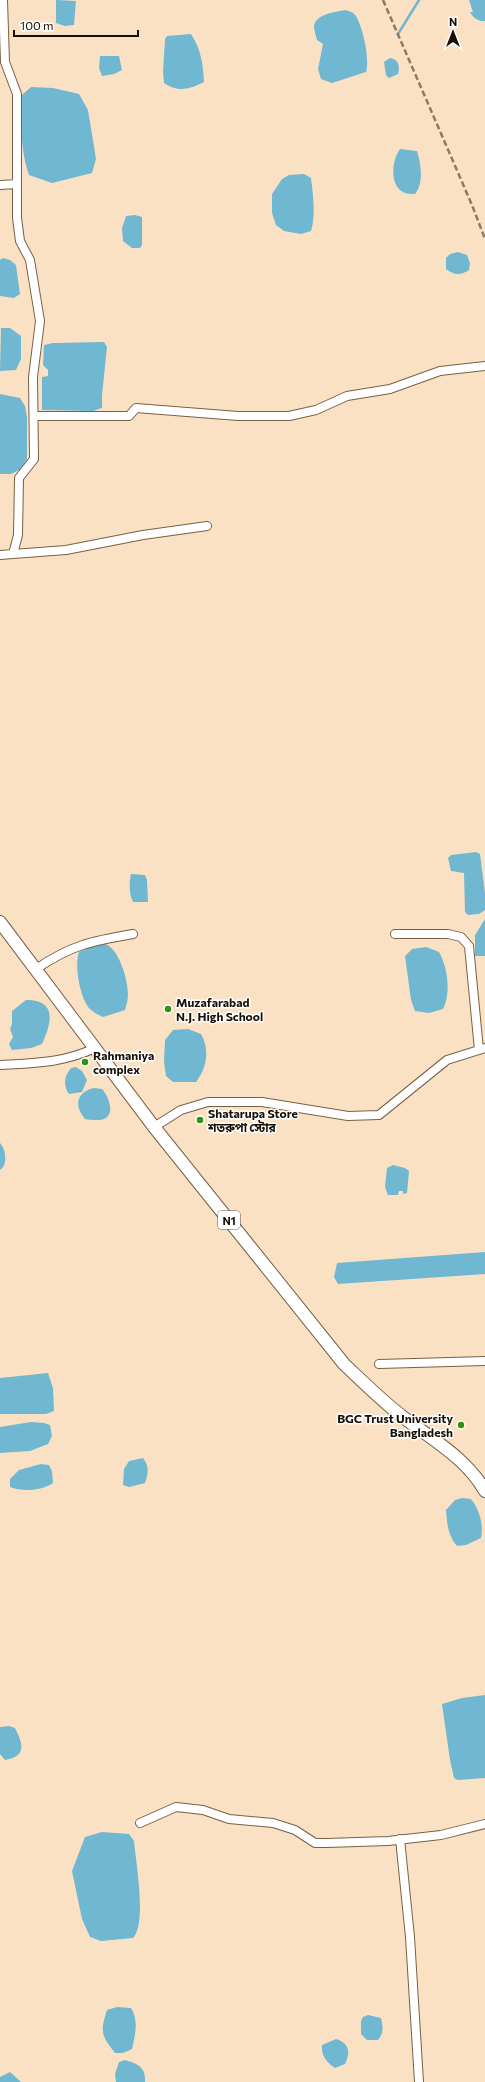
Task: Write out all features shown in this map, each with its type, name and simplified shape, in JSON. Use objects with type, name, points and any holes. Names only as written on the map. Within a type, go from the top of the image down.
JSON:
[{"type":"highway","name":"N1","points":[[0,922],[154,1127],[344,1364],[390,1406],[455,1455],[475,1474],[485,1491]]},
{"type":"street","points":[[3,0],[6,62],[17,94],[17,218],[20,241],[30,260],[40,321],[33,377],[34,460],[19,478],[18,535],[13,554]]},
{"type":"street","points":[[0,185],[17,184]]},
{"type":"street","points":[[34,416],[129,416],[136,408],[238,416],[289,416],[316,410],[346,396],[390,389],[440,371],[485,366]]},
{"type":"street","points":[[0,555],[66,550],[143,535],[207,526]]},
{"type":"street","points":[[36,969],[68,949],[94,940],[133,934]]},
{"type":"street","points":[[154,1127],[181,1110],[208,1102],[262,1102],[348,1116],[378,1115],[447,1060],[482,1049],[469,946],[461,938],[448,934],[395,934]]},
{"type":"street","points":[[0,1065],[45,1062],[75,1057],[95,1048]]},
{"type":"street","points":[[379,1364],[485,1361]]},
{"type":"street","points":[[140,1823],[176,1807],[203,1810],[229,1819],[273,1823],[295,1830],[315,1843],[400,1840],[441,1836],[485,1824]]},
{"type":"street","points":[[400,1840],[410,1937],[419,2082]]},
{"type":"water","points":[[56,0],[76,1],[74,25],[65,26],[56,23]]},
{"type":"water","points":[[469,0],[485,0],[485,21],[478,20],[471,14],[470,12],[473,12]]},
{"type":"water","points":[[345,10],[354,14],[359,21],[365,44],[367,59],[366,72],[332,83],[321,79],[318,69],[323,44],[317,40],[314,26],[315,22],[322,16]]},
{"type":"water","points":[[191,34],[201,57],[204,82],[194,87],[184,89],[174,88],[164,83],[163,72],[165,39],[167,36]]},
{"type":"water","points":[[100,56],[119,56],[122,70],[114,74],[102,76],[99,68]]},
{"type":"water","points":[[390,58],[397,62],[399,69],[398,74],[389,78],[386,75],[384,62]]},
{"type":"water","points":[[31,87],[53,88],[79,94],[88,110],[96,159],[92,173],[52,183],[29,175],[24,156],[21,115],[22,95]]},
{"type":"water","points":[[400,149],[417,151],[420,162],[421,179],[418,190],[415,194],[404,193],[399,188],[394,178],[393,172],[395,159]]},
{"type":"water","points":[[304,174],[311,178],[314,212],[311,231],[301,234],[284,231],[276,225],[272,213],[272,194],[282,179],[289,175]]},
{"type":"water","points":[[135,215],[142,217],[142,245],[140,248],[132,248],[123,241],[122,228],[126,216]]},
{"type":"water","points":[[458,252],[467,255],[470,263],[469,270],[457,274],[446,269],[446,258],[450,254]]},
{"type":"water","points":[[3,258],[10,260],[16,265],[20,294],[14,298],[0,296],[0,260]]},
{"type":"water","points":[[1,328],[10,328],[21,336],[21,359],[16,370],[0,371]]},
{"type":"water","points":[[104,342],[107,347],[102,408],[93,411],[42,410],[42,377],[48,376],[48,370],[43,365],[44,345],[53,343]]},
{"type":"water","points":[[0,394],[20,398],[25,406],[27,417],[27,459],[21,469],[11,474],[0,474]]},
{"type":"water","points":[[476,852],[480,854],[485,893],[485,910],[479,914],[468,915],[465,912],[464,873],[451,871],[448,858],[451,855]]},
{"type":"water","points":[[131,874],[145,875],[147,880],[148,902],[133,902],[130,888]]},
{"type":"water","points":[[485,919],[485,956],[475,956],[475,935]]},
{"type":"water","points":[[105,944],[110,947],[122,965],[128,995],[125,1010],[103,1017],[91,1010],[83,998],[77,965],[79,952],[91,947]]},
{"type":"water","points":[[426,947],[439,952],[445,965],[448,988],[443,1009],[429,1013],[415,1011],[411,1000],[405,956],[412,949]]},
{"type":"water","points":[[26,1000],[36,1001],[43,1004],[47,1008],[50,1020],[48,1028],[42,1044],[31,1048],[12,1050],[9,1044],[13,1037],[10,1029],[12,1024],[12,1011]]},
{"type":"water","points":[[188,1029],[201,1034],[204,1040],[206,1046],[205,1065],[196,1082],[173,1082],[166,1076],[164,1062],[165,1040],[173,1030]]},
{"type":"water","points":[[76,1067],[82,1071],[87,1080],[82,1092],[69,1094],[65,1084],[66,1077],[71,1068]]},
{"type":"water","points":[[94,1088],[102,1089],[110,1104],[110,1113],[108,1117],[104,1119],[85,1119],[79,1109],[78,1104],[81,1096],[88,1090]]},
{"type":"water","points":[[0,1143],[4,1149],[5,1161],[3,1168],[0,1170]]},
{"type":"water","points":[[393,1165],[405,1168],[409,1171],[407,1193],[403,1194],[403,1191],[399,1191],[398,1195],[388,1195],[385,1187],[387,1168]]},
{"type":"water","points":[[485,1252],[485,1274],[338,1284],[334,1277],[337,1263]]},
{"type":"water","points":[[48,1373],[53,1388],[54,1411],[46,1414],[0,1414],[0,1378]]},
{"type":"water","points":[[31,1422],[50,1425],[52,1436],[48,1444],[30,1451],[0,1453],[0,1427]]},
{"type":"water","points":[[143,1458],[147,1464],[148,1470],[145,1483],[129,1487],[123,1485],[124,1469],[129,1461]]},
{"type":"water","points":[[41,1464],[49,1465],[52,1471],[53,1483],[43,1488],[32,1490],[20,1490],[10,1487],[10,1479],[19,1470]]},
{"type":"water","points":[[462,1498],[471,1499],[476,1507],[480,1517],[482,1533],[481,1538],[466,1545],[457,1546],[450,1534],[446,1510],[455,1500]]},
{"type":"water","points":[[485,1695],[485,1778],[458,1780],[454,1778],[450,1760],[442,1704],[462,1698]]},
{"type":"water","points":[[9,1726],[15,1728],[20,1739],[21,1748],[17,1756],[5,1760],[0,1754],[0,1727]]},
{"type":"water","points":[[102,1832],[129,1834],[134,1841],[140,1892],[140,1907],[137,1930],[133,1938],[101,1941],[90,1937],[82,1919],[72,1871],[85,1837]]},
{"type":"water","points":[[117,2007],[131,2008],[136,2023],[132,2049],[123,2053],[115,2053],[104,2037],[103,2033],[103,2023],[107,2010]]},
{"type":"water","points":[[368,2015],[381,2018],[382,2029],[378,2040],[367,2040],[361,2034],[361,2021],[363,2017]]},
{"type":"water","points":[[336,2039],[344,2043],[348,2048],[348,2056],[345,2064],[335,2068],[325,2059],[322,2053],[322,2045]]},
{"type":"water","points":[[125,2060],[134,2063],[143,2070],[145,2082],[116,2082],[115,2074],[119,2062]]},
{"type":"water","points":[[10,2072],[21,2082],[0,2082],[0,2077]]},
{"type":"waterway","points":[[398,34],[419,0]]},
{"type":"railway","points":[[383,0],[472,205],[485,239]]},
{"type":"place","name":"Muzafarabad N.J. High School","points":[[168,1009]]},
{"type":"place","name":"Rahmaniya complex","points":[[85,1062]]},
{"type":"place","name":"Shatarupa Store শতরুপা স্টোর","points":[[200,1120]]},
{"type":"place","name":"BGC Trust University Bangladesh","points":[[461,1425]]}]
